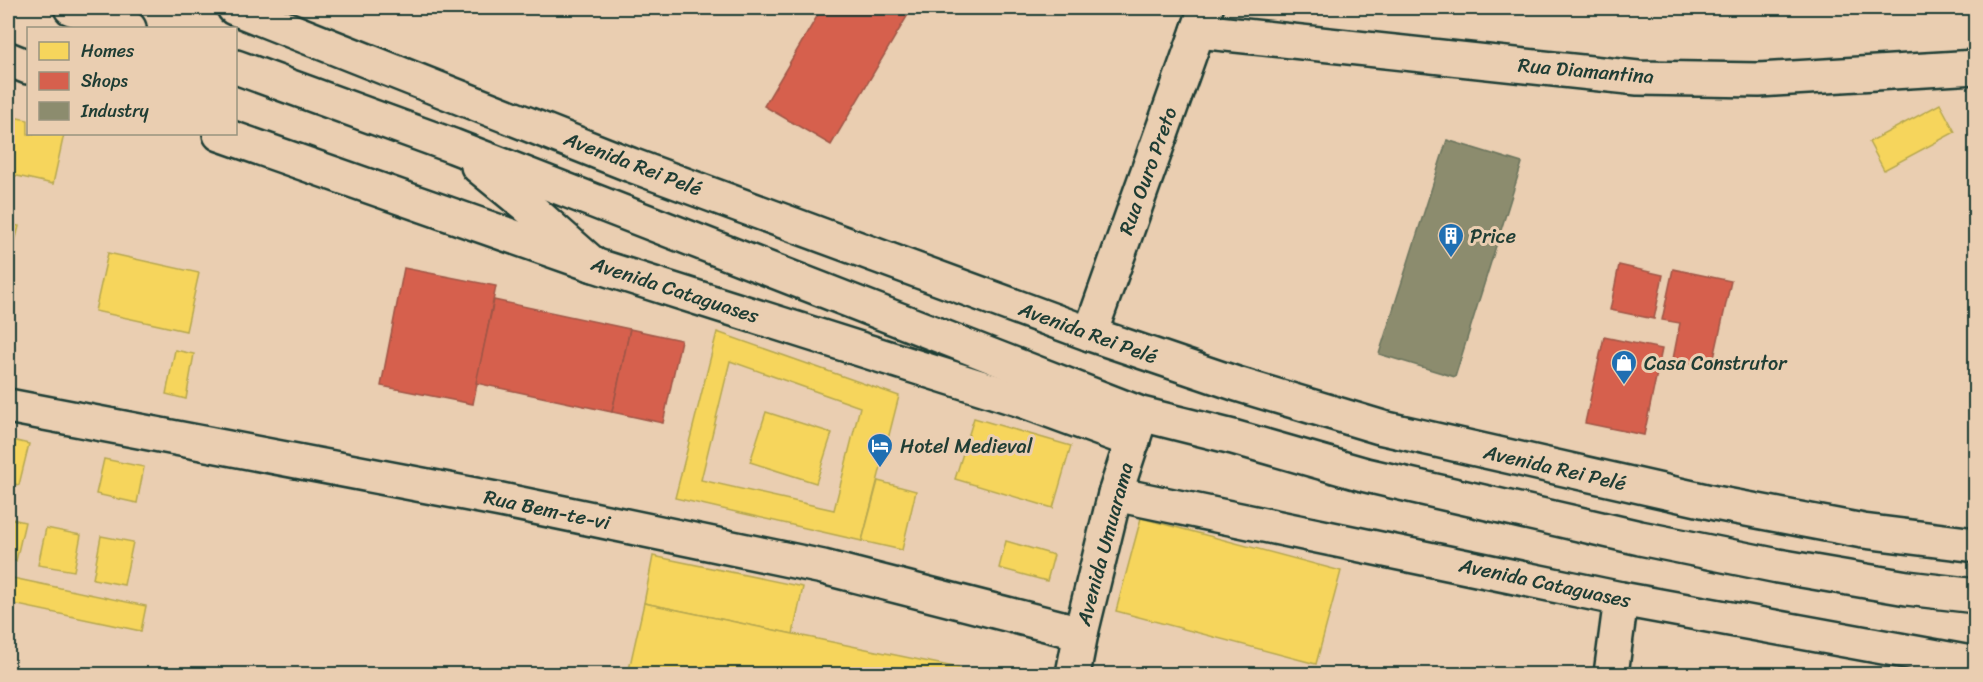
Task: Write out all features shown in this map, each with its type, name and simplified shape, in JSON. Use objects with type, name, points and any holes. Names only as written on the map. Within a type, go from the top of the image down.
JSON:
[{"type":"street","points":[[71,8],[126,27]]},
{"type":"street","name":"Avenida Rei Pelé","points":[[234,8],[631,165],[1090,334],[1237,384],[1372,424],[1508,458],[1715,503],[1852,529],[1976,545]]},
{"type":"street","name":"Rua Ouro Preto","points":[[1090,334],[1202,19]]},
{"type":"street","name":"Rua Diamantina","points":[[1202,19],[1638,78],[1759,80],[1976,67]]},
{"type":"street","points":[[8,59],[27,66]]},
{"type":"street","points":[[237,67],[453,146],[1137,427],[1233,437],[1366,475],[1640,538],[1790,568],[1907,588],[1976,596]]},
{"type":"street","name":"Avenida Cataguases","points":[[223,135],[594,264],[1022,400],[1137,427]]},
{"type":"street","points":[[453,146],[594,264]]},
{"type":"street","name":"Rua Bem-te-vi","points":[[8,406],[501,500],[823,567],[1081,633]]},
{"type":"street","name":"Avenida Umuarama","points":[[1073,675],[1115,494],[1137,427]]},
{"type":"street","name":"Avenida Cataguases","points":[[1115,494],[1621,599],[1976,664]]},
{"type":"street","points":[[1611,675],[1621,599]]},
{"type":"building: Homes","points":[[1940,104],[1955,132],[1884,170],[1869,142]]},
{"type":"building: Homes","points":[[8,116],[27,120],[27,135],[64,135],[53,184],[8,174]]},
{"type":"building: Homes","points":[[8,224],[19,226],[12,254],[8,253]]},
{"type":"building: Homes","points":[[108,253],[199,273],[186,331],[95,311]]},
{"type":"building: Homes","points":[[717,332],[899,396],[862,541],[675,498]],"holes":[[[730,361],[860,407],[834,510],[701,480]]]},
{"type":"building: Homes","points":[[175,350],[194,354],[186,399],[166,394]]},
{"type":"building: Homes","points":[[766,412],[832,433],[816,483],[750,462]]},
{"type":"building: Homes","points":[[974,418],[1071,446],[1053,508],[955,479]]},
{"type":"building: Homes","points":[[8,439],[29,444],[19,485],[8,483]]},
{"type":"building: Homes","points":[[104,459],[144,467],[137,503],[96,494]]},
{"type":"building: Homes","points":[[878,481],[916,491],[902,550],[862,541]]},
{"type":"building: Homes","points":[[8,518],[25,522],[16,561],[8,559]]},
{"type":"building: Homes","points":[[1141,518],[1341,571],[1316,664],[1116,611]]},
{"type":"building: Homes","points":[[46,528],[81,535],[74,571],[38,565]]},
{"type":"building: Homes","points":[[101,536],[133,542],[124,585],[93,579]]},
{"type":"building: Homes","points":[[1006,541],[1054,555],[1047,581],[999,568]]},
{"type":"building: Homes","points":[[653,556],[803,587],[793,634],[644,603]]},
{"type":"building: Homes","points":[[8,577],[146,606],[141,631],[8,603]]},
{"type":"building: Homes","points":[[644,603],[793,634],[988,674],[628,674]]},
{"type":"building: Homes","points":[[145,669],[176,674],[144,674]]},
{"type":"building: Shops","points":[[822,8],[912,8],[831,145],[764,106]]},
{"type":"building: Shops","points":[[1619,265],[1663,275],[1654,319],[1610,310]]},
{"type":"building: Shops","points":[[404,268],[496,286],[473,404],[381,386]]},
{"type":"building: Shops","points":[[1673,269],[1731,281],[1712,367],[1673,359],[1680,323],[1662,320]]},
{"type":"building: Shops","points":[[494,300],[630,329],[612,412],[476,383]]},
{"type":"building: Shops","points":[[630,329],[681,340],[663,423],[612,412]]},
{"type":"building: Shops","name":"Casa Construtor","points":[[1604,337],[1662,349],[1644,435],[1585,423]]},
{"type":"building: Industry","name":"Price","points":[[1447,140],[1522,163],[1455,377],[1379,354]]},
{"type":"place","name":"Price","points":[[1451,259]]},
{"type":"place","name":"Casa Construtor","points":[[1624,386]]},
{"type":"place","name":"Hotel Medieval","points":[[880,469]]}]
